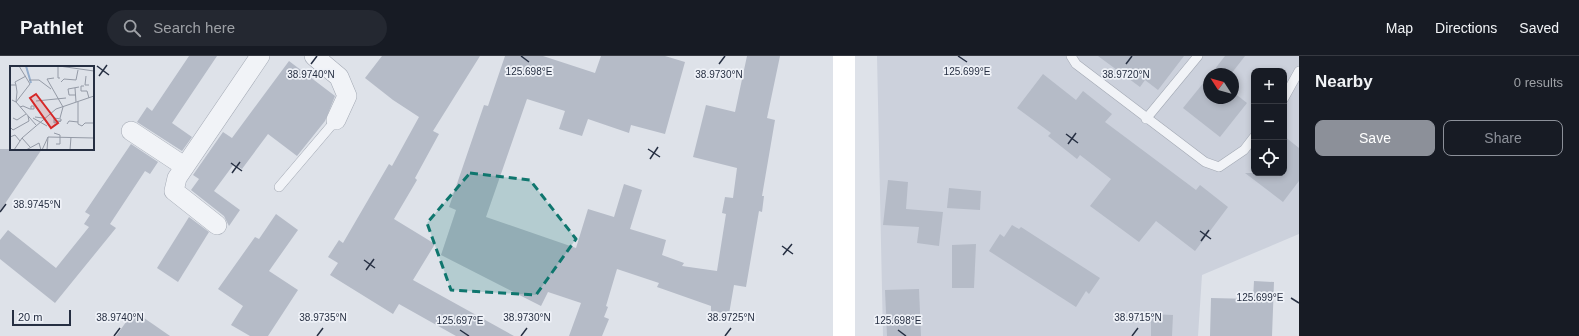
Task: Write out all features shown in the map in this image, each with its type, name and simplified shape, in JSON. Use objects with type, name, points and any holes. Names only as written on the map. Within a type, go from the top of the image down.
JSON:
[{"type":"main road","points":[[844,56],[844,336]]},
{"type":"street","points":[[217,225],[174,191],[177,178],[260,56]]},
{"type":"street","points":[[314,56],[339,76],[347,96],[336,120]]},
{"type":"street","points":[[131,131],[184,166]]},
{"type":"lane","points":[[1071,56],[1076,64],[1146,119],[1205,162],[1219,167],[1244,150],[1252,140]]},
{"type":"lane","points":[[1146,119],[1198,56]]},
{"type":"lane","points":[[1287,93],[1299,71]]},
{"type":"lane","points":[[279,186],[336,120]]},
{"type":"highlighted area","points":[[470,173],[530,180],[576,239],[536,295],[451,290],[427,223]]},
{"type":"shaded area","points":[[877,56],[1299,56],[1299,234],[1202,275],[1198,336],[883,336]]},
{"type":"building","points":[[189,56],[217,56],[172,123],[192,137],[182,151],[137,122],[147,107],[152,111]]},
{"type":"building","points":[[382,56],[480,56],[433,131],[439,134],[415,178],[417,180],[394,219],[435,244],[413,280],[514,336],[456,336],[399,304],[393,314],[330,275],[338,263],[328,257],[339,240],[343,243],[389,164],[392,166],[419,117],[393,100],[365,78]]},
{"type":"building","points":[[505,56],[543,56],[595,73],[601,56],[665,56],[685,62],[665,134],[631,125],[629,133],[588,119],[582,136],[559,129],[565,111],[527,99],[486,217],[576,248],[588,209],[614,217],[624,184],[642,190],[630,229],[666,240],[662,255],[684,263],[682,266],[717,271],[726,214],[722,213],[725,197],[733,198],[737,168],[693,157],[706,105],[735,112],[747,56],[780,56],[767,118],[775,120],[762,196],[764,196],[762,212],[759,211],[746,287],[734,285],[729,314],[711,311],[711,306],[657,287],[659,283],[617,269],[606,306],[608,307],[604,317],[609,319],[602,336],[569,336],[581,303],[548,292],[541,306],[441,255],[456,210],[449,207],[484,105],[488,106]]},
{"type":"building","points":[[1098,56],[1184,56],[1158,90],[1145,80],[1140,87]]},
{"type":"building","points":[[1225,56],[1245,56],[1236,68],[1216,68]]},
{"type":"building","points":[[289,61],[335,96],[325,121],[297,156],[268,134],[242,169],[234,164],[214,191],[240,210],[229,226],[224,216],[191,190],[199,179],[193,175],[223,132],[232,138]]},
{"type":"building","points":[[1043,74],[1076,100],[1083,91],[1112,114],[1105,122],[1196,190],[1200,185],[1228,207],[1195,251],[1156,221],[1139,242],[1090,206],[1111,179],[1080,155],[1077,159],[1048,136],[1051,133],[1017,108]]},
{"type":"building","points":[[1203,83],[1203,104],[1239,104],[1239,97],[1247,103],[1220,137],[1183,108]]},
{"type":"building","points":[[1287,138],[1299,148],[1299,181],[1283,202],[1245,173],[1251,173],[1251,176],[1287,176]]},
{"type":"building","points":[[131,144],[158,162],[150,174],[145,171],[110,224],[116,228],[55,303],[0,259],[0,240],[8,230],[56,268],[89,227],[84,224],[90,215],[85,212]]},
{"type":"building","points":[[0,149],[41,150],[0,211]]},
{"type":"building","points":[[888,180],[908,182],[906,209],[943,212],[939,246],[917,243],[919,227],[883,225]]},
{"type":"building","points":[[949,188],[981,191],[980,210],[947,208]]},
{"type":"building","points":[[276,214],[298,230],[269,271],[298,290],[268,336],[250,336],[231,325],[243,306],[218,289],[255,237],[259,239]]},
{"type":"building","points":[[189,217],[209,232],[178,282],[157,268]]},
{"type":"building","points":[[1012,225],[1019,229],[1021,227],[1100,278],[1089,294],[1086,291],[1076,307],[989,251],[1000,234],[1004,237]]},
{"type":"building","points":[[976,244],[974,288],[952,288],[952,245]]},
{"type":"building","points":[[1254,281],[1274,282],[1272,336],[1210,336],[1211,298],[1253,299]]},
{"type":"building","points":[[919,289],[921,336],[887,336],[885,290]]},
{"type":"building","points":[[134,311],[170,336],[116,336]]},
{"type":"building","points":[[1151,314],[1173,315],[1172,336],[1151,336]]}]
